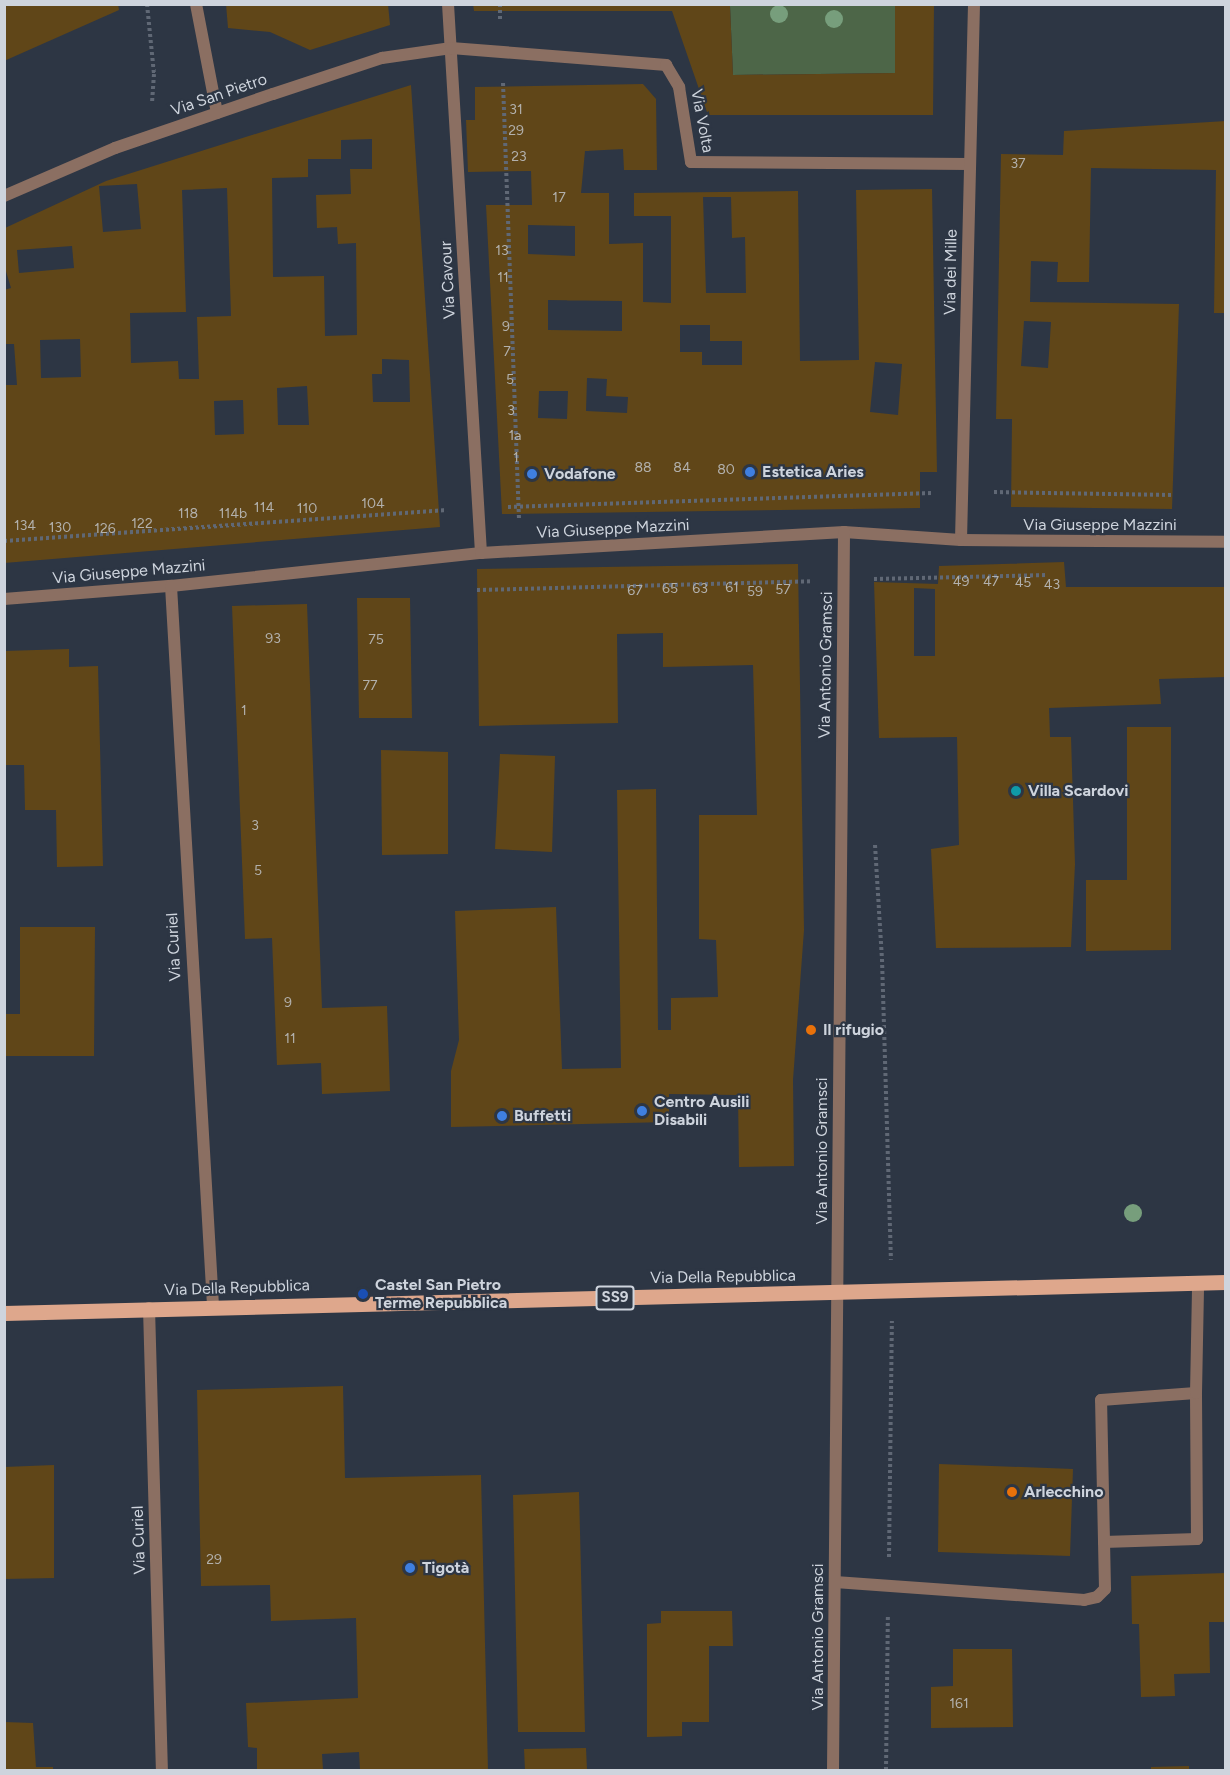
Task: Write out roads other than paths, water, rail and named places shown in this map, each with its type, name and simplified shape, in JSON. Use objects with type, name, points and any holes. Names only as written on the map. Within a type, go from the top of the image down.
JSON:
[{"type":"main road","name":"Via Della Repubblica","points":[[4,1313],[213,1306],[1198,1285],[1226,1282]]},
{"type":"street","points":[[196,4],[217,113]]},
{"type":"street","name":"Via Cavour","points":[[448,4],[481,553]]},
{"type":"street","name":"Via dei Mille","points":[[961,540],[974,4]]},
{"type":"street","name":"Via San Pietro","points":[[4,196],[115,148],[382,58],[451,48]]},
{"type":"street","name":"Via Volta","points":[[451,48],[666,65],[679,87],[691,162],[970,164]]},
{"type":"street","name":"Via Giuseppe Mazzini","points":[[4,599],[171,586],[481,553],[844,532],[961,540],[1226,542]]},
{"type":"street","name":"Via Antonio Gramsci","points":[[834,1770],[844,532]]},
{"type":"street","name":"Via Curiel","points":[[171,586],[213,1306]]},
{"type":"street","points":[[1104,1542],[1197,1539],[1198,1285]]},
{"type":"street","name":"Via Curiel","points":[[149,1308],[162,1770]]},
{"type":"street","points":[[835,1582],[1084,1600],[1097,1597],[1105,1589],[1101,1400],[1196,1393]]},
{"type":"place","name":"Estetica Aries","points":[[750,472]]},
{"type":"place","name":"Vodafone","points":[[532,474]]},
{"type":"place","name":"Villa Scardovi","points":[[1016,791]]},
{"type":"place","name":"Il rifugio","points":[[811,1030]]},
{"type":"place","name":"Centro Ausili Disabili","points":[[642,1111]]},
{"type":"place","name":"Buffetti","points":[[502,1116]]},
{"type":"place","name":"Castel San Pietro Terme Repubblica","points":[[363,1294]]},
{"type":"place","name":"Arlecchino","points":[[1012,1492]]},
{"type":"place","name":"Tigotà","points":[[410,1568]]}]
